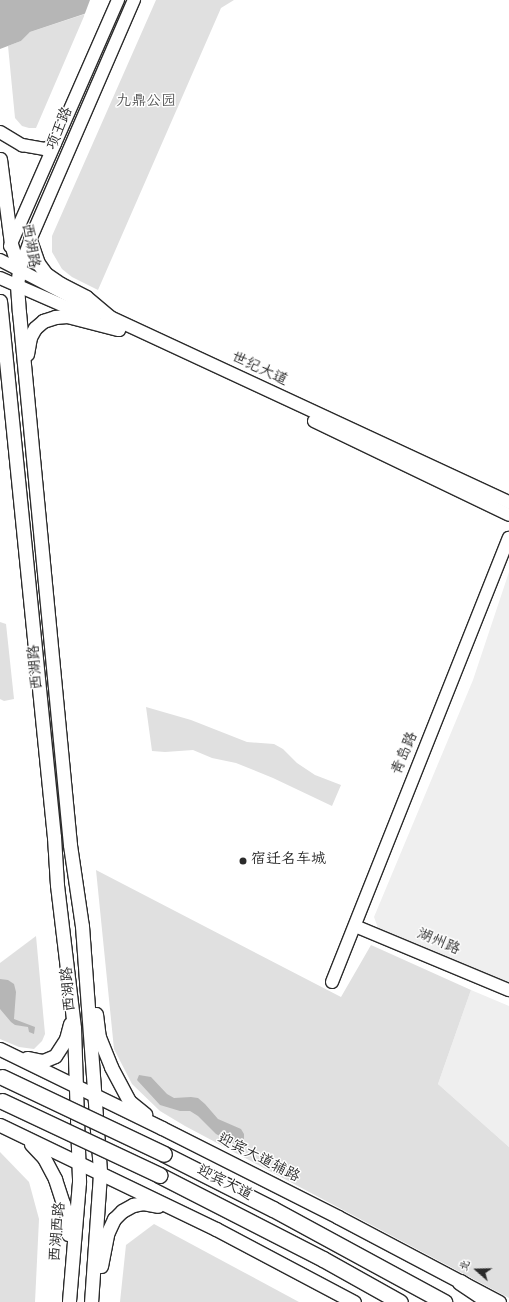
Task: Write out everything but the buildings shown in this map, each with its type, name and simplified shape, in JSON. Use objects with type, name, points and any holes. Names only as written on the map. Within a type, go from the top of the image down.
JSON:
[{"type":"highway","name":"迎宾大道","points":[[1,1076],[164,1154],[273,1209],[444,1302]]},
{"type":"highway","name":"迎宾大道","points":[[1,1100],[159,1175],[316,1256],[400,1302]]},
{"type":"highway","points":[[460,1282],[490,1302]]},
{"type":"main road","name":"西湖路","points":[[0,159],[11,244],[19,271],[17,285],[28,409],[70,845],[82,926],[100,1174]]},
{"type":"main road","points":[[30,240],[38,263],[46,274],[61,284],[86,296],[110,317]]},
{"type":"main road","name":"西湖路","points":[[0,301],[61,917],[74,1028],[79,1164]]},
{"type":"main road","points":[[28,409],[27,351],[30,337],[35,328],[42,322],[55,317],[67,316],[118,329]]},
{"type":"main road","points":[[0,344],[10,404]]},
{"type":"main road","points":[[0,1049],[33,1060],[43,1061],[55,1056],[66,1039],[71,1020],[61,917]]},
{"type":"main road","points":[[82,926],[100,1037],[111,1067],[129,1100],[139,1111],[176,1135]]},
{"type":"main road","name":"迎宾大道辅路","points":[[0,1049],[176,1135],[338,1217],[499,1302]]},
{"type":"main road","points":[[0,1126],[216,1229],[354,1302]]},
{"type":"main road","points":[[0,1126],[35,1146],[44,1158],[55,1179],[69,1226],[68,1302]]},
{"type":"main road","name":"西湖西路","points":[[68,1302],[79,1164]]},
{"type":"main road","points":[[91,1302],[100,1174]]},
{"type":"main road","points":[[98,1288],[107,1234],[114,1219],[122,1211],[143,1203],[170,1208]]},
{"type":"street","name":"项王路","points":[[19,271],[30,240],[132,4]]},
{"type":"street","name":"项王路","points":[[1,264],[116,5]]},
{"type":"street","points":[[0,132],[22,145],[45,149],[55,144]]},
{"type":"street","name":"世纪大道","points":[[1,264],[19,271],[110,317],[509,502]]},
{"type":"street","name":"世纪大道","points":[[0,278],[118,329],[509,515]]},
{"type":"street","name":"青岛路","points":[[332,982],[509,538]]},
{"type":"street","name":"湖州路","points":[[355,926],[509,990]]},
{"type":"shaded area","points":[[0,0],[126,0],[30,32],[21,41],[0,49]]},
{"type":"shaded area","points":[[509,572],[509,984],[382,931],[378,928],[374,917],[473,680]]},
{"type":"shaded area","points":[[0,979],[8,980],[14,984],[16,992],[14,1019],[35,1027],[34,1034],[29,1032],[28,1027],[15,1025],[0,1009]]},
{"type":"shaded area","points":[[471,990],[509,1006],[509,1147],[438,1084]]},
{"type":"shaded area","points":[[139,1075],[151,1077],[167,1094],[174,1098],[198,1098],[218,1119],[241,1129],[244,1134],[244,1141],[241,1144],[235,1144],[216,1134],[198,1116],[190,1111],[180,1111],[160,1105],[137,1080]]},
{"type":"green space","name":"九鼎公园","points":[[156,0],[234,0],[221,8],[98,290],[72,277],[62,269],[52,252],[52,236]]},
{"type":"green space","points":[[85,14],[36,128],[22,126],[15,118],[8,46],[21,41],[30,32]]},
{"type":"green space","points":[[0,622],[6,624],[14,699],[4,701],[0,699]]},
{"type":"green space","points":[[146,707],[191,720],[247,742],[274,744],[283,749],[297,763],[315,775],[341,785],[332,806],[273,778],[236,763],[212,758],[193,750],[165,752],[152,751]]},
{"type":"green space","points":[[96,870],[341,997],[371,945],[471,990],[438,1084],[509,1147],[509,1298],[185,1126],[160,1111],[132,1084],[114,1049]]},
{"type":"green space","points":[[36,936],[45,1034],[42,1041],[34,1049],[19,1047],[0,1039],[0,963]]},
{"type":"green space","points":[[0,1152],[29,1182],[39,1219],[35,1302],[0,1302]]},
{"type":"green space","points":[[154,1224],[299,1302],[120,1302],[126,1245]]},
{"type":"pier","points":[[90,0],[128,0],[84,16]]},
{"type":"place","name":"宿迁名车城","points":[[243,861]]}]
